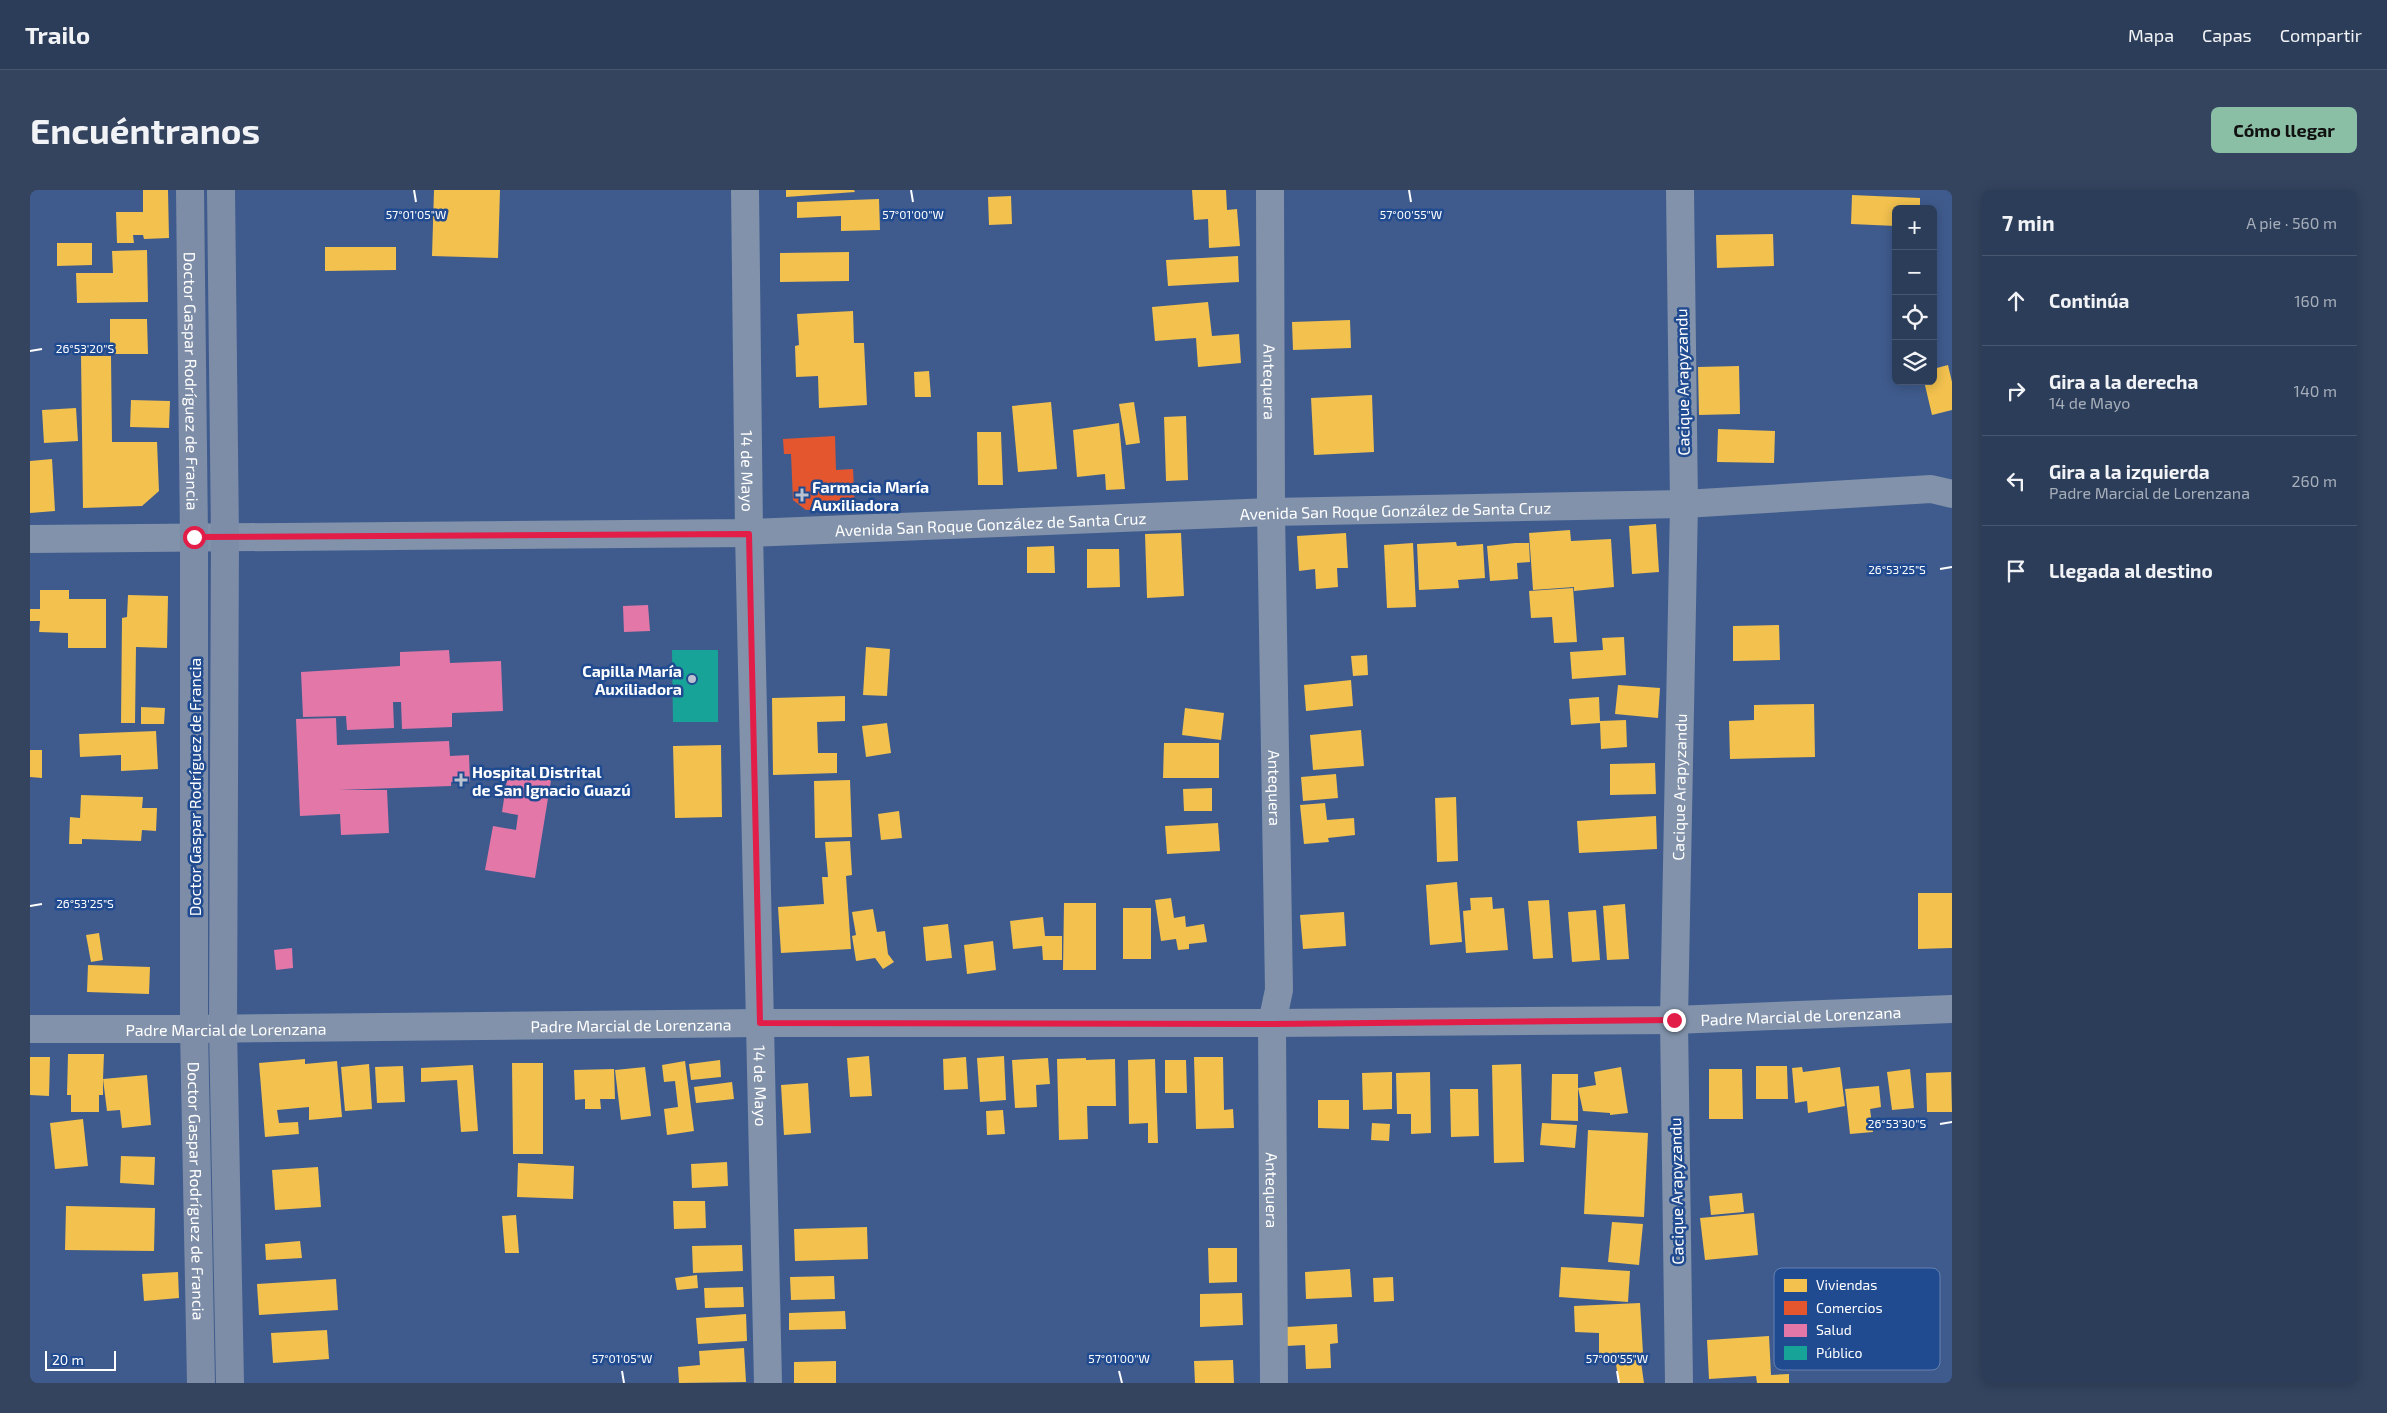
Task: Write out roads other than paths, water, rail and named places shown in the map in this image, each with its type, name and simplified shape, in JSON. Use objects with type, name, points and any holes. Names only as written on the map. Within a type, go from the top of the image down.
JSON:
[{"type":"street","name":"Doctor Gaspar Rodríguez de Francia","points":[[190,190],[194,537],[194,1029],[201,1383]]},
{"type":"street","name":"Doctor Gaspar Rodríguez de Francia","points":[[221,190],[225,537],[224,1028],[230,1383]]},
{"type":"street","name":"14 de Mayo","points":[[745,190],[749,534],[768,1383]]},
{"type":"street","name":"Antequera","points":[[1270,190],[1271,512],[1279,990],[1272,1024],[1274,1383]]},
{"type":"street","name":"Cacique Arapyzandu","points":[[1679,1383],[1674,1020],[1684,504],[1680,190]]},
{"type":"street","name":"Avenida San Roque González de Santa Cruz","points":[[30,539],[749,534],[1271,512],[1684,504],[1931,489],[1952,494]]},
{"type":"street","name":"Padre Marcial de Lorenzana","points":[[30,1029],[760,1023],[1272,1024],[1674,1020],[1952,1009]]},
{"type":"water","points":[[30,190],[1952,190],[1952,1383],[30,1383]]},
{"type":"place","name":"Farmacia María Auxiliadora","points":[[802,495]]},
{"type":"place","name":"Capilla María Auxiliadora","points":[[692,679]]},
{"type":"place","name":"Hospital Distrital de San Ignacio Guazú","points":[[461,780]]}]
